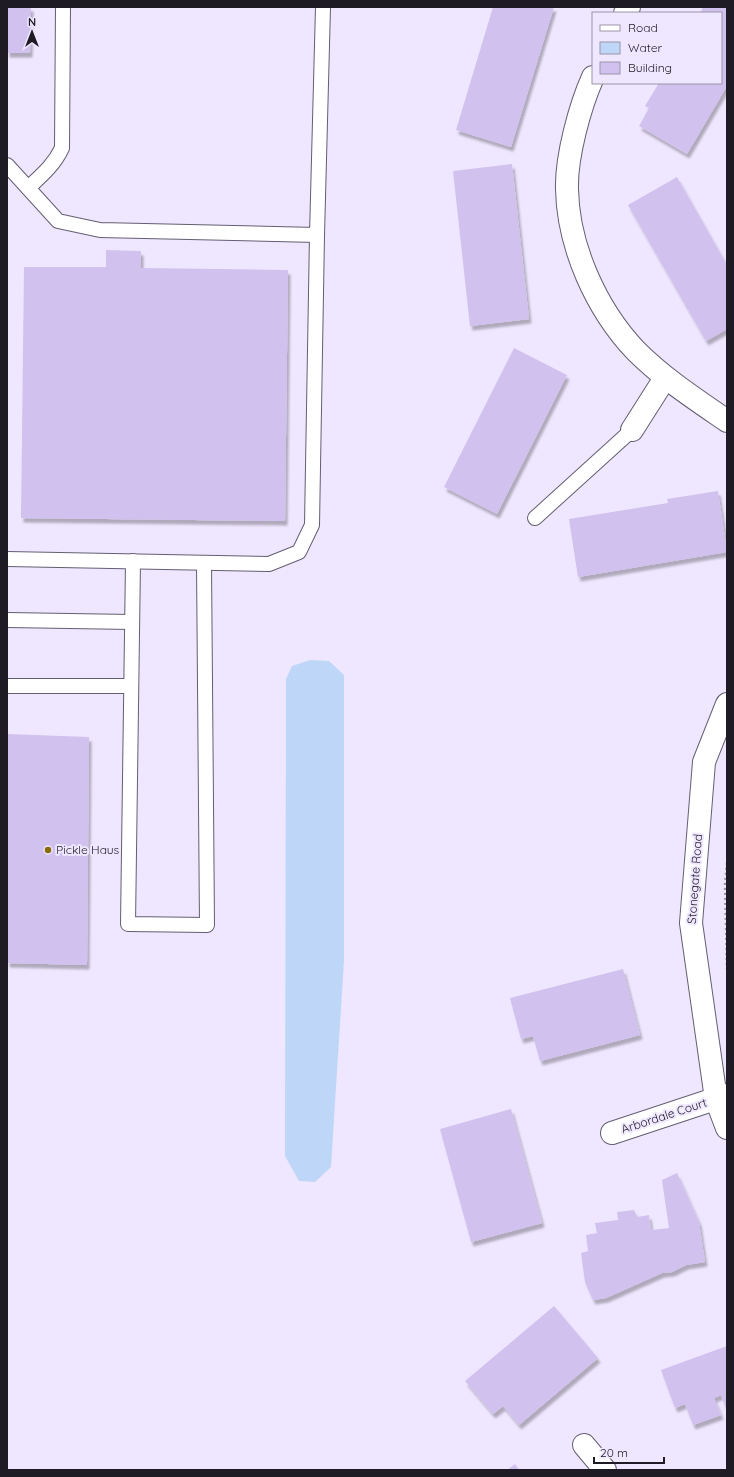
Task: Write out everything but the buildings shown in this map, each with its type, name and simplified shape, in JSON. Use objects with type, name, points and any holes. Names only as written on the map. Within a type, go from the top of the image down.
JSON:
[{"type":"street","points":[[592,80],[578,119],[571,152],[567,188],[570,216],[577,248],[599,300],[617,328],[636,350],[665,378],[727,421]]},
{"type":"street","points":[[632,430],[665,378]]},
{"type":"street","name":"Stonegate Road","points":[[727,704],[704,762],[691,923],[727,1128]]},
{"type":"street","name":"Arbordale Court","points":[[612,1133],[721,1097]]},
{"type":"street","points":[[584,1445],[605,1470]]},
{"type":"lane","points":[[28,188],[56,162],[62,148],[63,7]]},
{"type":"lane","points":[[7,558],[269,564],[299,552],[312,525],[323,7]]},
{"type":"lane","points":[[7,165],[58,221],[100,230],[318,235]]},
{"type":"lane","points":[[535,518],[632,430]]},
{"type":"lane","points":[[133,561],[128,924],[207,925],[204,562]]},
{"type":"lane","points":[[7,620],[132,622]]},
{"type":"lane","points":[[7,686],[131,686]]},
{"type":"path","points":[[727,863],[725,884],[727,969]]},
{"type":"water","points":[[310,660],[329,661],[344,675],[344,960],[331,1167],[315,1182],[299,1181],[285,1156],[286,679],[292,666]]},
{"type":"place","name":"Pickle Haus","points":[[48,850]]}]
